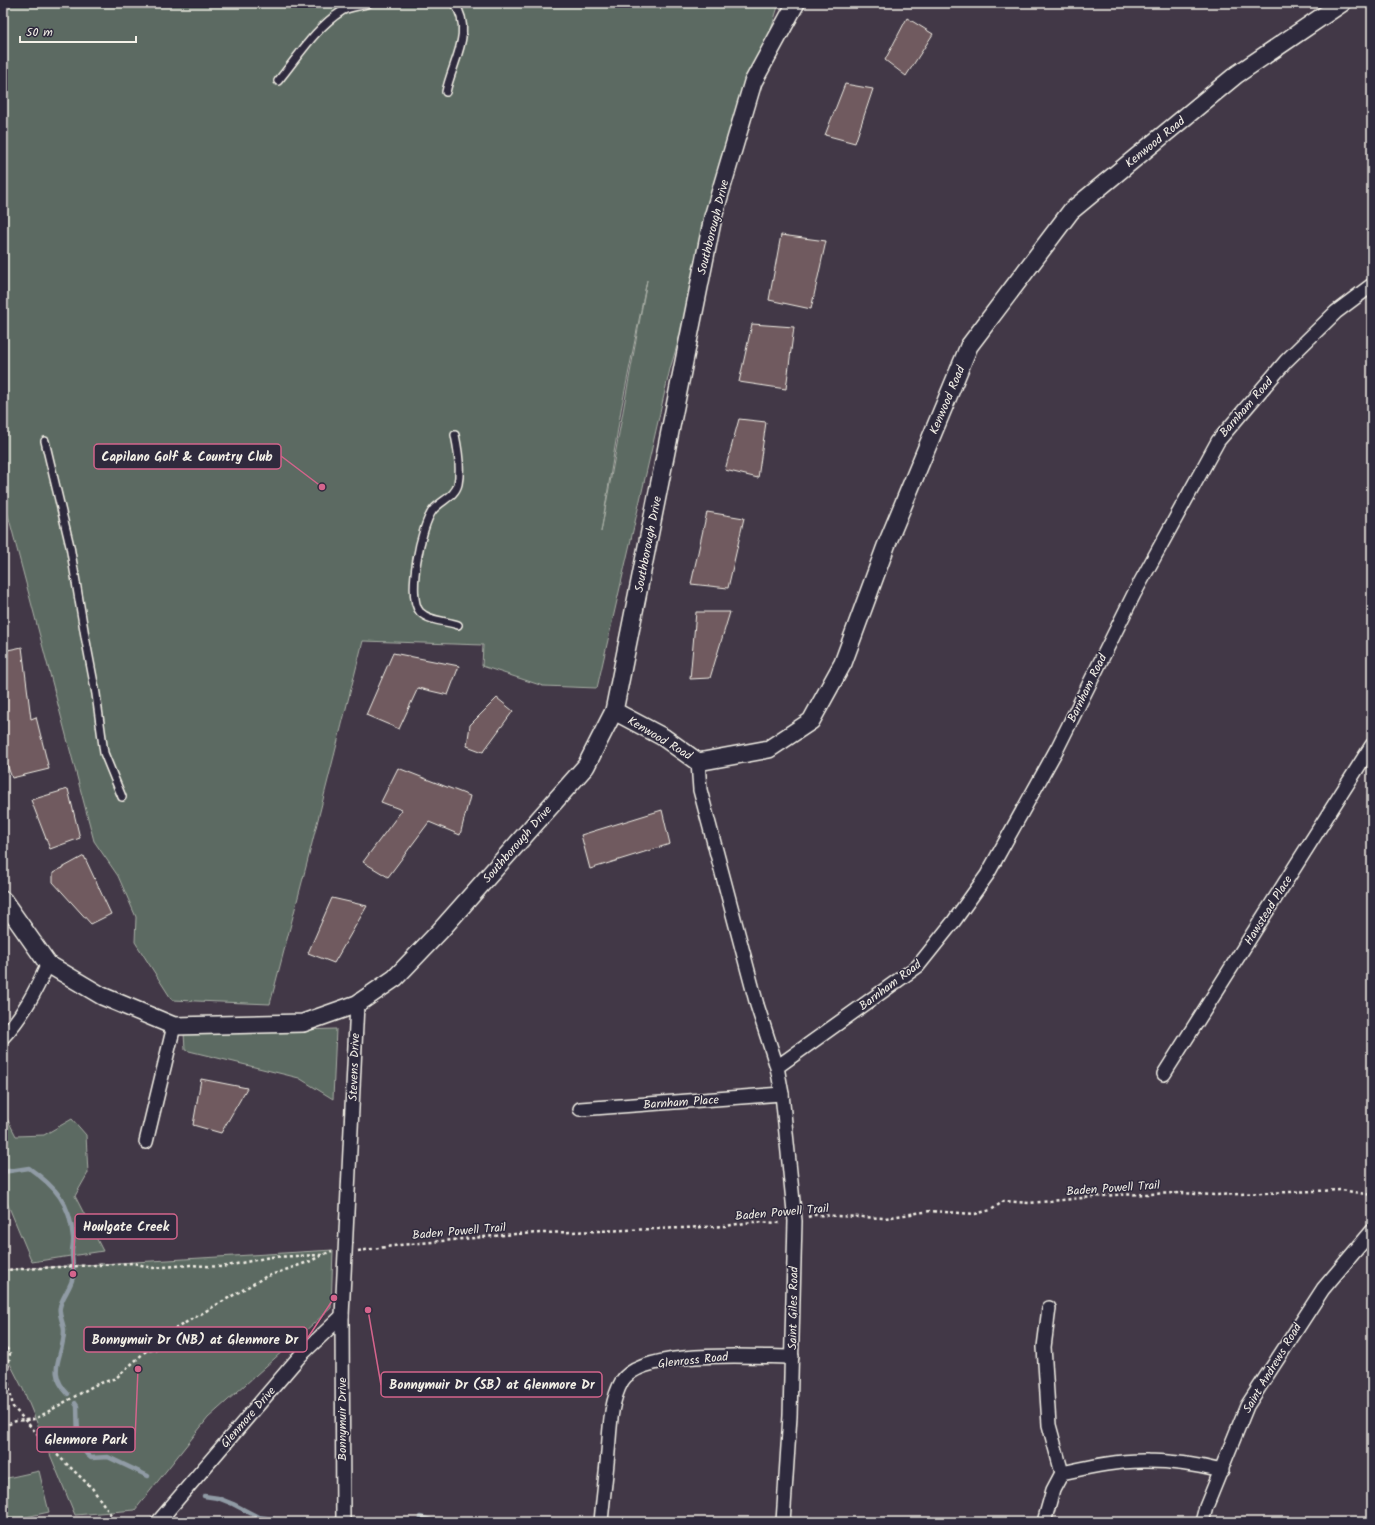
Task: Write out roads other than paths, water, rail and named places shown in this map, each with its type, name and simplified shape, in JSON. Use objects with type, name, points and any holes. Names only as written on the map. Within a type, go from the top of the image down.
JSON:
[{"type":"street","name":"Southborough Drive","points":[[357,1004],[394,978],[405,968],[440,931],[586,766],[614,711],[713,217],[753,82],[796,3]]},
{"type":"street","name":"Kenwood Road","points":[[614,711],[663,737],[698,762],[769,749],[811,721],[843,663],[886,546],[969,346],[1071,211],[1236,75],[1342,3]]},
{"type":"street","name":"Barnham Road","points":[[777,1067],[918,966],[954,921],[987,875],[1055,754],[1134,594],[1218,440],[1286,362],[1336,312],[1372,285]]},
{"type":"street","name":"Hawstead Place","points":[[1164,1074],[1372,745]]},
{"type":"street","points":[[698,762],[700,790],[757,1005],[777,1067],[782,1094]]},
{"type":"street","points":[[3,900],[48,964],[102,996],[174,1026],[303,1023],[357,1004]]},
{"type":"street","points":[[3,1036],[13,1026],[30,1000],[48,964]]},
{"type":"street","name":"Stevens Drive","points":[[342,1316],[357,1004]]},
{"type":"street","points":[[146,1142],[174,1026]]},
{"type":"street","name":"Barnham Place","points":[[580,1109],[782,1094]]},
{"type":"street","name":"Saint Giles Road","points":[[782,1094],[795,1221],[792,1358],[783,1522]]},
{"type":"street","name":"Saint Andrews Road","points":[[1202,1522],[1206,1508],[1251,1400],[1323,1288],[1372,1231]]},
{"type":"street","points":[[1044,1522],[1053,1490],[1062,1473],[1049,1425],[1044,1347],[1049,1308]]},
{"type":"street","name":"Glenmore Drive","points":[[158,1522],[300,1356],[342,1316]]},
{"type":"street","name":"Bonnymuir Drive","points":[[342,1316],[343,1522]]},
{"type":"street","name":"Glenross Road","points":[[601,1522],[610,1424],[617,1393],[622,1381],[631,1372],[646,1365],[668,1360],[707,1356],[792,1358]]},
{"type":"street","points":[[1062,1473],[1098,1465],[1147,1461],[1205,1467],[1222,1471]]},
{"type":"lane","points":[[278,81],[310,40],[330,20],[347,9],[369,3]]},
{"type":"lane","points":[[446,92],[450,76],[459,55],[463,35],[462,14],[454,3]]},
{"type":"lane","points":[[455,435],[458,453],[458,484],[450,496],[434,509],[425,524],[413,592],[415,604],[422,614],[458,625]]},
{"type":"lane","points":[[45,441],[70,546],[84,636],[96,694],[104,753],[122,797]]},
{"type":"waterway","points":[[3,1172],[29,1168],[54,1189],[65,1205],[69,1215],[73,1239],[73,1277],[60,1307],[64,1331],[57,1363],[58,1378],[68,1394]]},
{"type":"waterway","points":[[75,1403],[77,1406],[78,1434],[82,1447],[86,1453],[91,1458],[108,1457],[148,1476]]},
{"type":"waterway","points":[[204,1496],[218,1498],[258,1517],[296,1522]]},
{"type":"waterway","points":[[420,1517],[437,1522]]},
{"type":"place","name":"Capilano Golf & Country Club","points":[[322,487]]},
{"type":"place","name":"Houlgate Creek","points":[[73,1274]]},
{"type":"place","name":"Bonnymuir Dr (NB) at Glenmore Dr","points":[[334,1298]]},
{"type":"place","name":"Bonnymuir Dr (SB) at Glenmore Dr","points":[[368,1310]]},
{"type":"place","name":"Glenmore Park","points":[[138,1369]]}]
